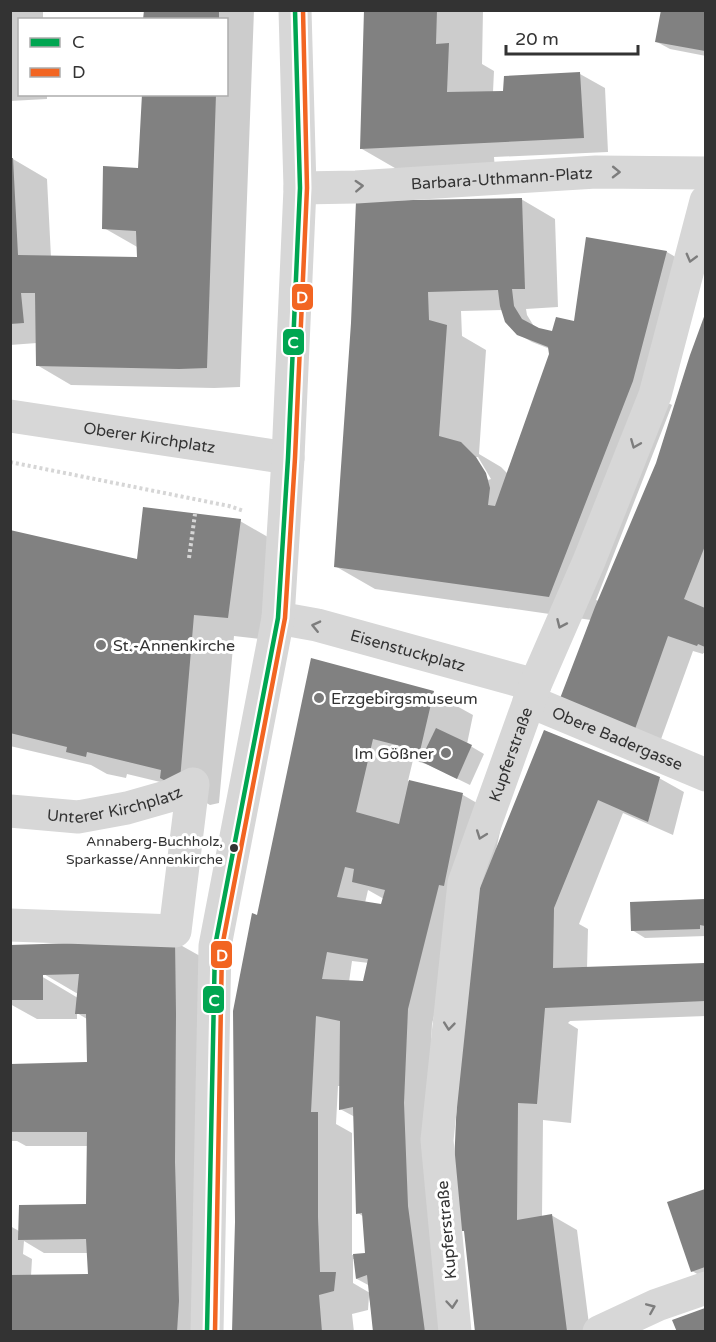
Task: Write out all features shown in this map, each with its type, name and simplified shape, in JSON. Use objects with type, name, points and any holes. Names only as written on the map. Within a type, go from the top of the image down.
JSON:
[{"type":"street","points":[[207,1332],[214,946],[278,618],[288,458],[300,188],[295,10]]},
{"type":"street","name":"Barbara-Uthmann-Platz","points":[[300,188],[356,187],[596,172],[705,173]]},
{"type":"street","name":"Kupferstraße","points":[[455,1332],[437,1140],[464,883],[532,693],[589,561],[655,395],[705,201]]},
{"type":"street","name":"Oberer Kirchplatz","points":[[10,416],[288,458]]},
{"type":"street","name":"Eisenstuckplatz","points":[[278,618],[316,625],[532,693]]},
{"type":"street","name":"Obere Badergasse","points":[[532,693],[705,774]]},
{"type":"street","name":"Unterer Kirchplatz","points":[[10,811],[78,817],[127,808],[169,796],[193,784],[175,931],[10,924]]},
{"type":"street","points":[[598,1332],[657,1305],[705,1288]]},
{"type":"path","points":[[10,462],[229,506],[249,513]]},
{"type":"path","points":[[189,558],[195,514]]},
{"type":"building","points":[[144,10],[219,10],[219,18],[143,18]]},
{"type":"building","points":[[364,10],[437,10],[436,44],[449,43],[447,92],[503,91],[504,76],[580,72],[584,138],[360,149]]},
{"type":"building","points":[[661,10],[705,10],[705,51],[655,42]]},
{"type":"building","points":[[142,96],[216,96],[207,368],[36,366],[35,293],[21,293],[24,323],[10,324],[10,158],[13,158],[18,255],[137,257],[136,231],[102,229],[103,166],[138,168]]},
{"type":"building","points":[[522,198],[525,289],[512,289],[514,306],[522,319],[539,328],[552,331],[556,317],[574,321],[586,237],[667,251],[633,381],[549,597],[334,567],[351,323],[356,201]],"holes":[[[498,290],[505,322],[517,335],[548,347],[549,354],[495,506],[488,505],[490,488],[486,473],[476,457],[461,442],[439,436],[447,325],[429,320],[428,292]]]},
{"type":"building","points":[[705,314],[705,546],[684,599],[705,608],[705,647],[668,636],[635,729],[559,701],[595,607],[656,463]]},
{"type":"building","name":"St.-Annenkirche","points":[[143,507],[241,519],[228,618],[194,615],[180,780],[169,783],[160,778],[161,770],[87,752],[86,757],[66,752],[67,747],[10,733],[10,530],[137,559]]},
{"type":"building","points":[[311,658],[434,691],[420,751],[373,739],[356,812],[399,824],[409,780],[463,793],[444,886],[439,885],[408,1009],[404,1103],[408,1206],[425,1332],[373,1332],[367,1275],[356,1279],[353,1254],[365,1253],[362,1213],[356,1214],[353,1107],[339,1110],[340,1021],[316,1016],[311,1112],[318,1112],[320,1272],[336,1272],[334,1291],[319,1295],[322,1332],[232,1332],[235,1222],[233,1011],[252,913],[257,915]],"holes":[[[345,867],[354,869],[352,882],[385,890],[381,904],[337,897]],[[327,952],[368,959],[363,981],[322,979]]]},
{"type":"building","name":"Im Gößner","points":[[436,728],[472,745],[457,779],[420,761]]},
{"type":"building","points":[[544,730],[660,777],[648,822],[598,800],[554,908],[553,968],[705,963],[705,1001],[545,1008],[537,1104],[518,1103],[517,1220],[552,1214],[567,1331],[475,1332],[454,1165],[457,1098],[474,903]]},
{"type":"building","points":[[705,899],[705,926],[700,925],[700,929],[631,931],[630,902]]},
{"type":"building","points":[[175,940],[175,1162],[179,1301],[177,1332],[10,1332],[10,1275],[88,1274],[86,1239],[18,1240],[19,1205],[86,1204],[87,1132],[10,1132],[10,1064],[87,1062],[86,1014],[75,1014],[79,974],[43,975],[43,1000],[10,1000],[10,945]]},
{"type":"building","points":[[705,1189],[705,1267],[691,1272],[667,1202]]},
{"type":"building","points":[[705,1308],[705,1332],[677,1332],[672,1320]]},
{"type":"transit line","name":"C","points":[[207,1332],[215,946],[278,618],[288,458],[300,188],[295,10]]},
{"type":"transit line","name":"D","points":[[215,1332],[222,947],[285,618],[295,458],[307,188],[303,10]]},
{"type":"place","name":"St.-Annenkirche","points":[[101,645]]},
{"type":"place","name":"Erzgebirgsmuseum","points":[[319,698]]},
{"type":"place","name":"Im Gößner","points":[[446,753]]},
{"type":"place","name":"Annaberg-Buchholz, Sparkasse/Annenkirche","points":[[234,848]]}]
